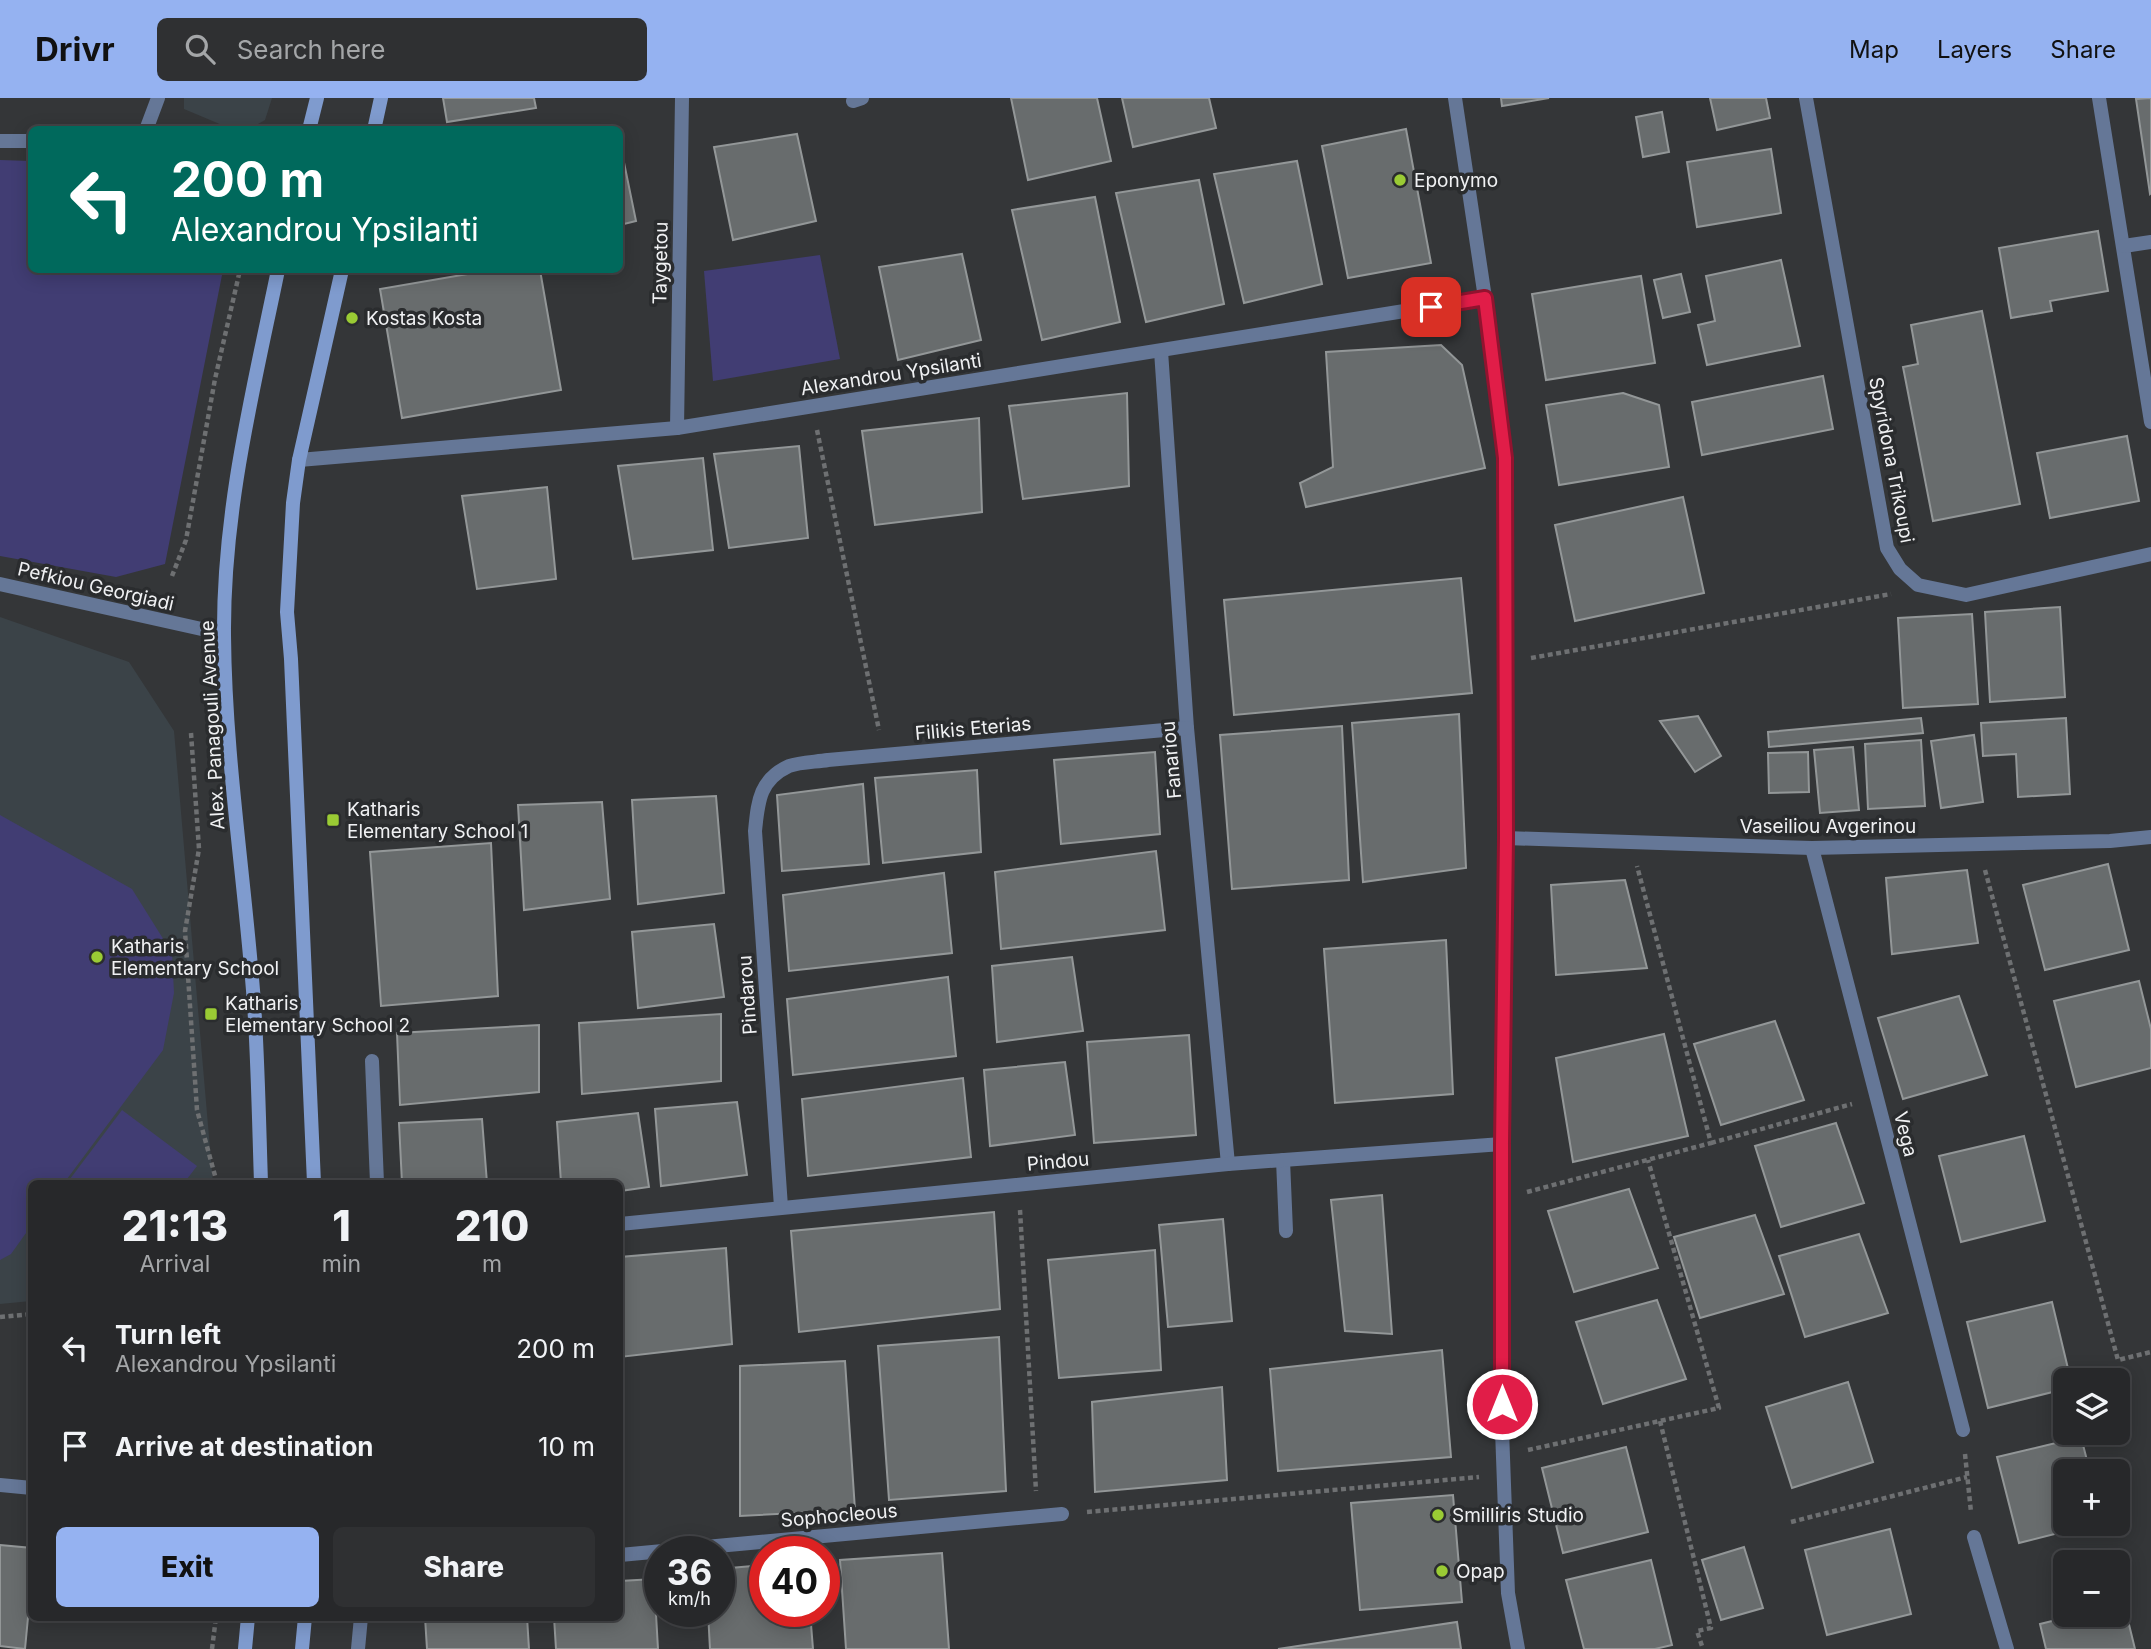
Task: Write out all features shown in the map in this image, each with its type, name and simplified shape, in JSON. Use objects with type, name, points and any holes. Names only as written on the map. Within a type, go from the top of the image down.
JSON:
[{"type":"main road","points":[[310,126],[317,98]]},
{"type":"main road","points":[[375,126],[381,98]]},
{"type":"main road","name":"Alex. Panagouli Avenue","points":[[261,1180],[254,1004],[228,730],[224,634],[230,519],[238,458],[277,273]]},
{"type":"main road","points":[[314,1180],[292,673],[287,612],[293,503],[299,460],[341,273]]},
{"type":"main road","points":[[245,1649],[248,1621]]},
{"type":"main road","points":[[302,1649],[305,1621]]},
{"type":"street","points":[[148,126],[158,98]]},
{"type":"street","name":"Taygetou","points":[[677,428],[682,98]]},
{"type":"street","points":[[1455,98],[1485,298],[1505,458],[1503,1456],[1508,1593],[1518,1649]]},
{"type":"street","name":"Spyridona Trikoupi","points":[[1806,98],[1887,548],[1900,569],[1918,585]]},
{"type":"street","points":[[2099,98],[2151,422]]},
{"type":"street","points":[[0,141],[28,141]]},
{"type":"street","points":[[2124,246],[2151,242]]},
{"type":"street","name":"Alexandrou Ypsilanti","points":[[299,460],[677,428],[1485,298]]},
{"type":"street","name":"Fanariou","points":[[1161,351],[1187,728],[1228,1164]]},
{"type":"street","points":[[1918,585],[1966,595],[2151,554]]},
{"type":"street","name":"Pefkiou Georgiadi","points":[[0,584],[224,634]]},
{"type":"street","name":"Filikis Eterias","points":[[766,782],[790,766],[828,760],[1187,728]]},
{"type":"street","name":"Pindarou","points":[[766,782],[757,806],[755,831],[781,1207]]},
{"type":"street","name":"Vaseiliou Avgerinou","points":[[1506,838],[1812,848],[2110,841],[2151,837]]},
{"type":"street","name":"Vega","points":[[1812,848],[1963,1430]]},
{"type":"street","points":[[372,1061],[377,1180]]},
{"type":"street","name":"Pindou","points":[[623,1224],[1228,1164],[1502,1144]]},
{"type":"street","points":[[1283,1160],[1286,1231]]},
{"type":"street","points":[[0,1485],[28,1488]]},
{"type":"street","name":"Sophocleous","points":[[623,1555],[1062,1514]]},
{"type":"street","points":[[1973,1537],[2007,1649]]},
{"type":"street","points":[[358,1649],[361,1621]]},
{"type":"path","points":[[172,576],[186,540],[215,379],[239,273]]},
{"type":"path","points":[[812,406],[884,755]]},
{"type":"path","points":[[1505,663],[1884,596],[1918,585]]},
{"type":"path","points":[[191,733],[198,849],[186,931],[197,1110],[216,1180]]},
{"type":"path","points":[[1630,842],[1711,1143]]},
{"type":"path","points":[[1978,844],[2118,1360],[2151,1352]]},
{"type":"path","points":[[1502,1199],[1877,1097]]},
{"type":"path","points":[[1503,1456],[1719,1408],[1647,1160]]},
{"type":"path","points":[[1018,1184],[1038,1516]]},
{"type":"path","points":[[0,1317],[28,1314]]},
{"type":"path","points":[[1660,1421],[1711,1628],[1697,1631],[1703,1649]]},
{"type":"path","points":[[1963,1430],[1973,1537]]},
{"type":"path","points":[[1062,1514],[1504,1475]]},
{"type":"path","points":[[1791,1522],[1967,1477]]},
{"type":"path","points":[[212,1649],[216,1621]]},
{"type":"shaded area","points":[[184,98],[272,98],[265,120],[254,126],[224,126],[184,109]]},
{"type":"shaded area","points":[[0,160],[28,161],[28,273],[222,273],[165,564],[116,577],[0,556]]},
{"type":"shaded area","points":[[820,255],[840,359],[713,381],[704,271]]},
{"type":"shaded area","name":"Katharis Elementary School","points":[[0,617],[129,662],[174,731],[213,1180],[28,1180],[28,1301],[0,1304]]},
{"type":"shaded area","points":[[0,815],[132,889],[172,953],[174,993],[163,1050],[66,1180],[28,1180],[28,1230],[11,1254],[0,1260]]},
{"type":"shaded area","points":[[122,1110],[197,1166],[186,1180],[69,1180]]},
{"type":"building","points":[[443,98],[534,98],[536,108],[447,122]]},
{"type":"building","points":[[1011,98],[1097,98],[1111,161],[1028,180]]},
{"type":"building","points":[[1122,98],[1209,98],[1216,128],[1133,147]]},
{"type":"building","points":[[1501,98],[1549,98],[1502,106]]},
{"type":"building","points":[[1710,98],[1766,98],[1770,118],[1717,130]]},
{"type":"building","points":[[2151,98],[2151,193],[2150,194],[2136,99]]},
{"type":"building","points":[[1662,112],[1669,152],[1643,157],[1636,117]]},
{"type":"building","points":[[1406,129],[1431,263],[1348,278],[1322,146]]},
{"type":"building","points":[[797,134],[816,221],[733,240],[714,147]]},
{"type":"building","points":[[1771,149],[1781,213],[1697,227],[1687,162]]},
{"type":"building","points":[[623,158],[636,221],[623,224]]},
{"type":"building","points":[[1297,161],[1322,284],[1244,303],[1214,174]]},
{"type":"building","points":[[1199,180],[1224,304],[1146,322],[1116,193]]},
{"type":"building","points":[[1095,197],[1120,322],[1042,340],[1012,210]]},
{"type":"building","points":[[2098,231],[2108,291],[2050,301],[2052,311],[2011,318],[1999,248]]},
{"type":"building","points":[[962,254],[981,340],[898,360],[879,267]]},
{"type":"building","points":[[1781,260],[1800,346],[1707,365],[1698,325],[1715,321],[1706,276]]},
{"type":"building","points":[[473,273],[541,273],[561,390],[402,418],[380,289]]},
{"type":"building","points":[[1681,274],[1690,312],[1663,318],[1654,280]]},
{"type":"building","points":[[1641,276],[1655,363],[1546,380],[1532,294]]},
{"type":"building","points":[[1982,311],[2020,504],[1933,521],[1903,367],[1918,364],[1911,325]]},
{"type":"building","points":[[1441,345],[1462,365],[1485,468],[1306,507],[1300,483],[1333,467],[1326,352]]},
{"type":"building","points":[[1823,376],[1833,429],[1702,455],[1692,402]]},
{"type":"building","points":[[1127,393],[1129,486],[1023,499],[1009,406]]},
{"type":"building","points":[[1623,393],[1659,405],[1669,467],[1559,485],[1546,405]]},
{"type":"building","points":[[979,418],[982,512],[875,525],[862,431]]},
{"type":"building","points":[[2127,436],[2139,501],[2050,518],[2037,453]]},
{"type":"building","points":[[799,446],[808,538],[729,548],[714,454]]},
{"type":"building","points":[[703,458],[713,550],[633,559],[618,466]]},
{"type":"building","points":[[547,487],[556,579],[477,589],[462,496]]},
{"type":"building","points":[[1683,497],[1704,593],[1575,621],[1555,525]]},
{"type":"building","points":[[1461,578],[1472,693],[1234,715],[1224,600]]},
{"type":"building","points":[[2060,607],[2065,697],[1990,702],[1985,612]]},
{"type":"building","points":[[1972,614],[1978,704],[1903,708],[1898,618]]},
{"type":"building","points":[[1459,714],[1466,868],[1363,882],[1352,723]]},
{"type":"building","points":[[1698,716],[1721,756],[1695,772],[1660,721]]},
{"type":"building","points":[[1921,718],[1923,733],[1769,747],[1768,732]]},
{"type":"building","points":[[2066,718],[2070,794],[2018,797],[2016,754],[1983,756],[1981,723]]},
{"type":"building","points":[[1342,726],[1349,880],[1232,889],[1220,735]]},
{"type":"building","points":[[1974,735],[1983,802],[1941,808],[1931,741]]},
{"type":"building","points":[[1921,740],[1925,806],[1868,809],[1865,744]]},
{"type":"building","points":[[1853,747],[1859,810],[1820,813],[1814,750]]},
{"type":"building","points":[[1155,752],[1160,834],[1061,844],[1054,760]]},
{"type":"building","points":[[1808,752],[1809,792],[1769,793],[1768,753]]},
{"type":"building","points":[[977,770],[981,852],[883,863],[875,778]]},
{"type":"building","points":[[863,784],[869,864],[782,871],[777,795]]},
{"type":"building","points":[[716,796],[724,893],[638,904],[632,800]]},
{"type":"building","points":[[602,802],[610,899],[524,910],[518,805]]},
{"type":"building","points":[[491,843],[498,996],[381,1006],[370,852]]},
{"type":"building","points":[[1156,851],[1165,930],[1001,949],[995,872]]},
{"type":"building","points":[[2108,864],[2129,950],[2045,970],[2023,885]]},
{"type":"building","points":[[1967,870],[1978,943],[1892,954],[1886,878]]},
{"type":"building","points":[[944,873],[952,953],[789,971],[783,895]]},
{"type":"building","points":[[1625,880],[1647,968],[1556,975],[1551,885]]},
{"type":"building","points":[[714,924],[724,997],[638,1008],[632,932]]},
{"type":"building","points":[[1446,940],[1453,1094],[1335,1103],[1324,949]]},
{"type":"building","points":[[1072,957],[1083,1031],[997,1042],[992,966]]},
{"type":"building","points":[[948,977],[956,1056],[793,1075],[787,999]]},
{"type":"building","points":[[2139,981],[2151,1029],[2151,1068],[2076,1087],[2054,1001]]},
{"type":"building","points":[[1959,996],[1987,1075],[1903,1099],[1878,1018]]},
{"type":"building","points":[[721,1014],[721,1081],[582,1094],[579,1023]]},
{"type":"building","points":[[1775,1021],[1804,1100],[1721,1125],[1694,1044]]},
{"type":"building","points":[[539,1025],[539,1092],[400,1105],[397,1033]]},
{"type":"building","points":[[1664,1034],[1688,1136],[1573,1162],[1556,1058]]},
{"type":"building","points":[[1189,1035],[1196,1135],[1094,1143],[1087,1042]]},
{"type":"building","points":[[1065,1062],[1075,1135],[990,1146],[984,1070]]},
{"type":"building","points":[[963,1078],[971,1157],[808,1176],[802,1099]]},
{"type":"building","points":[[737,1102],[747,1175],[661,1186],[655,1109]]},
{"type":"building","points":[[638,1113],[649,1187],[623,1191],[623,1180],[561,1180],[557,1122]]},
{"type":"building","points":[[482,1119],[487,1180],[402,1180],[399,1123]]},
{"type":"building","points":[[1836,1123],[1864,1203],[1781,1227],[1755,1146]]},
{"type":"building","points":[[2024,1136],[2045,1221],[1961,1242],[1939,1156]]},
{"type":"building","points":[[1629,1189],[1658,1268],[1574,1292],[1548,1211]]},
{"type":"building","points":[[1382,1195],[1392,1334],[1345,1331],[1331,1200]]},
{"type":"building","points":[[994,1212],[1000,1309],[799,1332],[791,1231]]},
{"type":"building","points":[[1755,1215],[1784,1294],[1700,1318],[1674,1237]]},
{"type":"building","points":[[1223,1219],[1232,1321],[1168,1327],[1159,1225]]},
{"type":"building","points":[[1859,1234],[1888,1313],[1805,1337],[1779,1256]]},
{"type":"building","points":[[726,1248],[732,1344],[623,1357],[623,1257]]},
{"type":"building","points":[[1155,1250],[1161,1370],[1059,1378],[1048,1260]]},
{"type":"building","points":[[1657,1300],[1686,1379],[1603,1404],[1576,1322]]},
{"type":"building","points":[[2052,1302],[2068,1368],[2053,1368],[2053,1392],[1988,1408],[1967,1322]]},
{"type":"building","points":[[999,1337],[1006,1491],[889,1500],[878,1346]]},
{"type":"building","points":[[1442,1350],[1451,1457],[1278,1471],[1270,1369]]},
{"type":"building","points":[[845,1361],[855,1510],[740,1516],[740,1366]]},
{"type":"building","points":[[1848,1382],[1873,1462],[1792,1488],[1766,1407]]},
{"type":"building","points":[[1222,1387],[1227,1480],[1095,1492],[1092,1402]]},
{"type":"building","points":[[2053,1444],[2083,1445],[2087,1459],[2053,1459],[2053,1534],[2019,1543],[1997,1457]]},
{"type":"building","points":[[1626,1447],[1648,1532],[1563,1553],[1542,1468]]},
{"type":"building","points":[[1453,1495],[1462,1602],[1360,1610],[1351,1503]]},
{"type":"building","points":[[1890,1529],[1911,1614],[1827,1635],[1805,1550]]},
{"type":"building","points":[[0,1545],[28,1548],[25,1649],[0,1646]]},
{"type":"building","points":[[1744,1547],[1763,1608],[1721,1620],[1702,1560]]},
{"type":"building","points":[[942,1553],[949,1649],[846,1649],[840,1560]]},
{"type":"building","points":[[1651,1560],[1672,1645],[1655,1649],[1584,1649],[1566,1580]]},
{"type":"building","points":[[749,1566],[749,1627],[811,1627],[813,1649],[710,1649],[709,1627],[735,1627],[735,1568]]},
{"type":"building","points":[[644,1580],[644,1627],[657,1627],[658,1649],[556,1649],[554,1621],[623,1621],[623,1581]]},
{"type":"building","points":[[425,1621],[527,1621],[529,1649],[427,1649]]},
{"type":"building","points":[[2053,1621],[2053,1627],[2130,1627],[2135,1649],[2046,1649],[2040,1624]]},
{"type":"building","points":[[1457,1622],[1461,1649],[1278,1649]]},
{"type":"place","name":"Eponymo","points":[[1400,180]]},
{"type":"place","name":"Kostas Kosta","points":[[352,318]]},
{"type":"place","name":"Katharis Elementary School 1","points":[[333,820]]},
{"type":"place","name":"Katharis Elementary School","points":[[97,957]]},
{"type":"place","name":"Katharis Elementary School 2","points":[[211,1014]]},
{"type":"place","name":"Smilliris Studio","points":[[1438,1515]]},
{"type":"place","name":"Opap","points":[[1442,1571]]},
{"type":"route","points":[[1431,307],[1485,298],[1505,458],[1506,838],[1502,1404]]}]
